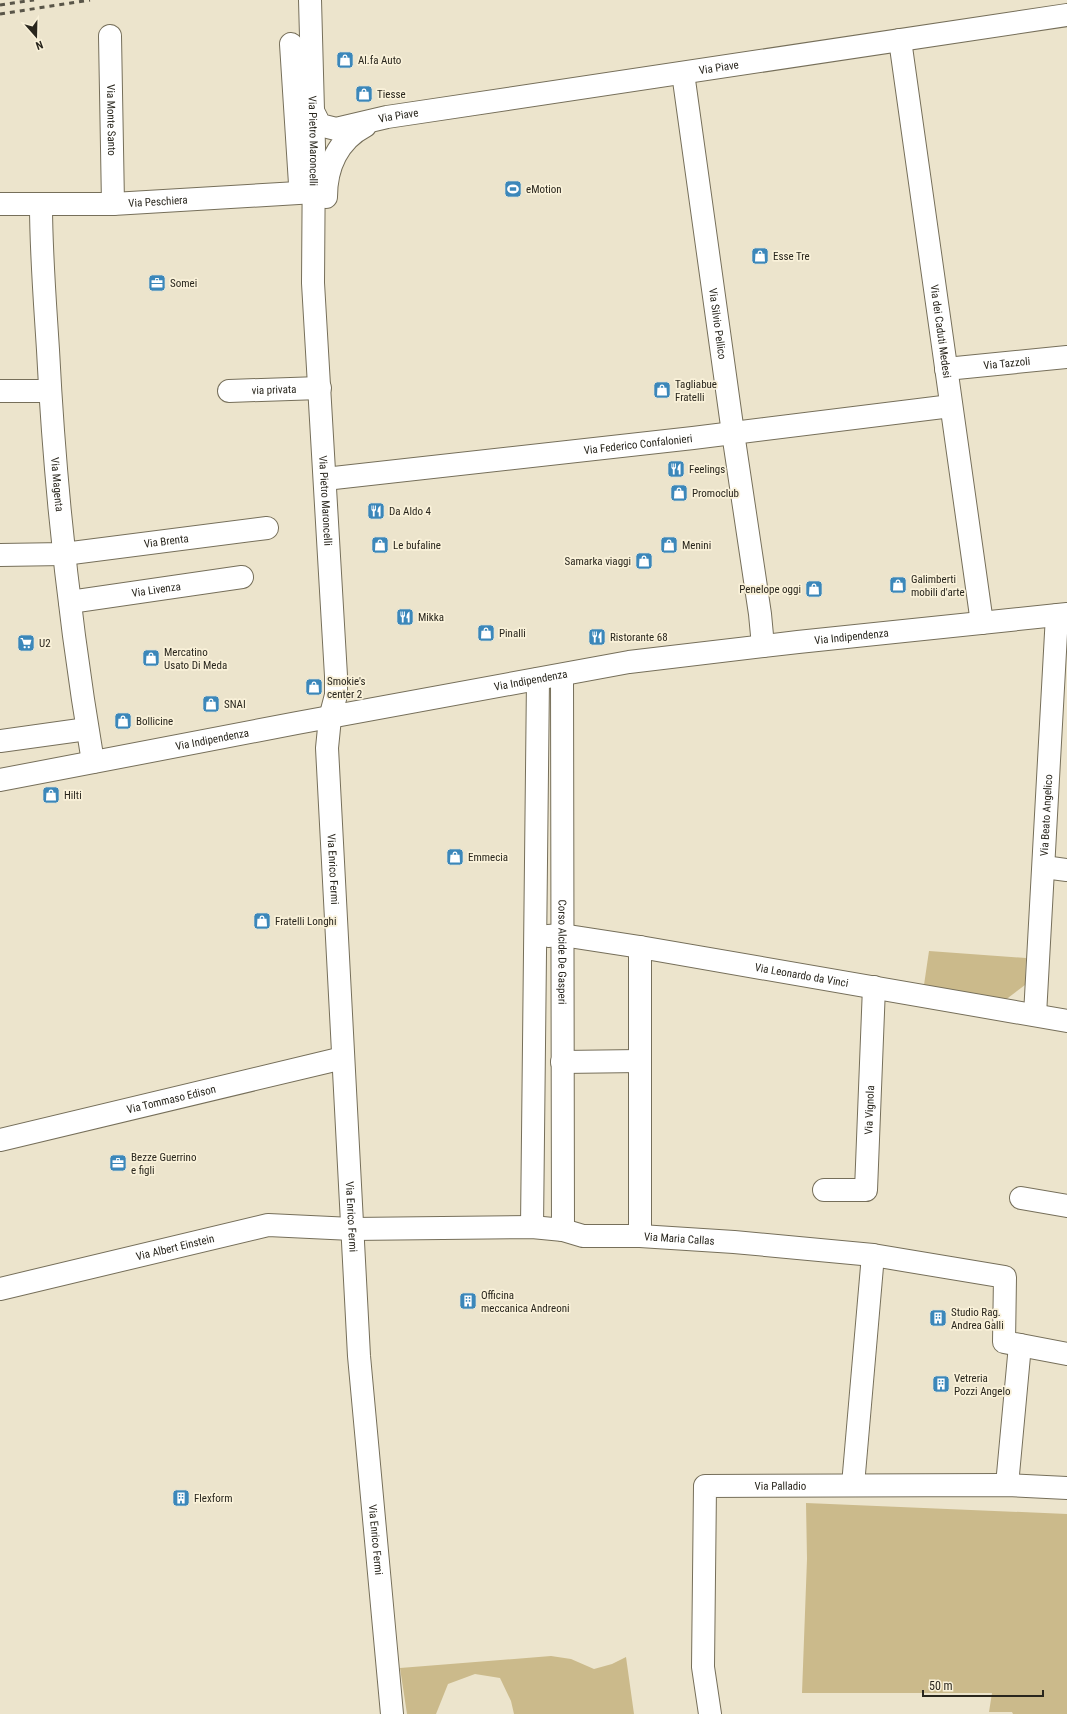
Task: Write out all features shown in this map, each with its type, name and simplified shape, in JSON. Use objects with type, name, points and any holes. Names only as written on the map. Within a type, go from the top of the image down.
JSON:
[{"type":"street","name":"Via Pietro Maroncelli","points":[[310,0],[315,192],[313,282],[336,676],[336,695],[330,718]]},
{"type":"street","name":"Via Piave","points":[[379,119],[1067,15]]},
{"type":"street","name":"Via Monte Santo","points":[[110,36],[113,204]]},
{"type":"street","name":"Via dei Caduti Medesi","points":[[900,40],[982,623]]},
{"type":"street","points":[[291,44],[301,178],[297,191],[292,194]]},
{"type":"street","name":"Via Silvio Pellico","points":[[683,73],[733,433],[760,614],[763,646]]},
{"type":"street","points":[[312,87],[321,108],[333,117],[354,121],[379,119]]},
{"type":"street","points":[[313,111],[320,125],[330,129],[342,128],[379,119]]},
{"type":"street","name":"Via Pietro Maroncelli","points":[[313,282],[315,266],[323,235],[328,175],[333,160],[348,138],[359,129],[379,119]]},
{"type":"street","name":"Via Peschiera","points":[[0,204],[113,204],[315,192]]},
{"type":"street","name":"Via Magenta","points":[[41,205],[50,391],[64,554],[87,729],[93,762]]},
{"type":"street","name":"Via Tazzoli","points":[[946,369],[1067,357]]},
{"type":"street","name":"via privata","points":[[229,391],[320,388]]},
{"type":"street","points":[[0,391],[50,391]]},
{"type":"street","name":"Via Federico Confalonieri","points":[[325,479],[733,433],[952,406]]},
{"type":"street","name":"Via Brenta","points":[[0,555],[64,554],[267,528]]},
{"type":"street","name":"Via Livenza","points":[[70,602],[242,577]]},
{"type":"street","name":"Via Indipendenza","points":[[0,780],[538,679],[648,660],[763,646],[1062,615]]},
{"type":"street","name":"Via Beato Angelico","points":[[1035,1015],[1062,615]]},
{"type":"street","name":"Corso Alcide De Gasperi","points":[[562,675],[563,1230]]},
{"type":"street","points":[[532,1227],[538,679]]},
{"type":"street","name":"Via Enrico Fermi","points":[[330,718],[327,748],[359,1356],[392,1714]]},
{"type":"street","points":[[0,740],[87,729]]},
{"type":"street","points":[[1044,867],[1067,870]]},
{"type":"street","name":"Via Leonardo da Vinci","points":[[535,937],[562,935],[640,946],[1067,1021]]},
{"type":"street","points":[[640,946],[640,1236]]},
{"type":"street","name":"Via Vignola","points":[[824,1190],[866,1190],[874,987]]},
{"type":"street","name":"Via Tommaso Edison","points":[[0,1140],[343,1058]]},
{"type":"street","points":[[562,1062],[640,1061]]},
{"type":"street","points":[[1021,1198],[1067,1206]]},
{"type":"street","name":"Via Albert Einstein","points":[[0,1289],[268,1225],[352,1229]]},
{"type":"street","name":"Via Maria Callas","points":[[352,1229],[532,1227],[563,1230],[583,1236],[640,1236],[734,1242],[873,1255],[1005,1276],[1004,1342],[1020,1345]]},
{"type":"street","points":[[873,1255],[853,1485],[1007,1485],[1067,1488]]},
{"type":"street","points":[[1007,1485],[1020,1345],[1067,1354]]},
{"type":"street","name":"Via Palladio","points":[[710,1714],[703,1667],[705,1486],[853,1485]]},
{"type":"shaded area","points":[[929,951],[1026,958],[1025,985],[1004,1001],[924,985]]},
{"type":"shaded area","points":[[806,1503],[1067,1514],[1067,1714],[1013,1714],[1012,1712],[989,1712],[992,1693],[802,1693],[807,1559]]},
{"type":"shaded area","points":[[551,1656],[571,1659],[594,1669],[612,1664],[626,1657],[634,1714],[514,1714],[511,1701],[500,1678],[475,1674],[448,1684],[436,1714],[407,1714],[400,1668]]},
{"type":"railway","points":[[0,5],[34,0]]},
{"type":"railway","points":[[0,14],[90,0]]},
{"type":"place","name":"Al.fa Auto","points":[[345,60]]},
{"type":"place","name":"Tiesse","points":[[364,94]]},
{"type":"place","name":"eMotion","points":[[513,189]]},
{"type":"place","name":"Esse Tre","points":[[760,256]]},
{"type":"place","name":"Somei","points":[[157,283]]},
{"type":"place","name":"Tagliabue Fratelli","points":[[662,390]]},
{"type":"place","name":"Feelings","points":[[676,469]]},
{"type":"place","name":"Promoclub","points":[[679,493]]},
{"type":"place","name":"Da Aldo 4","points":[[376,511]]},
{"type":"place","name":"Le bufaline","points":[[380,545]]},
{"type":"place","name":"Menini","points":[[669,545]]},
{"type":"place","name":"Samarka viaggi","points":[[644,561]]},
{"type":"place","name":"Galimberti mobili d'arte","points":[[898,585]]},
{"type":"place","name":"Penelope oggi","points":[[814,589]]},
{"type":"place","name":"Mikka","points":[[405,617]]},
{"type":"place","name":"Pinalli","points":[[486,633]]},
{"type":"place","name":"Ristorante 68","points":[[597,637]]},
{"type":"place","name":"U2","points":[[26,643]]},
{"type":"place","name":"Mercatino Usato Di Meda","points":[[151,658]]},
{"type":"place","name":"Smokie's center 2","points":[[314,687]]},
{"type":"place","name":"SNAI","points":[[211,704]]},
{"type":"place","name":"Bollicine","points":[[123,721]]},
{"type":"place","name":"Hilti","points":[[51,795]]},
{"type":"place","name":"Emmecia","points":[[455,857]]},
{"type":"place","name":"Fratelli Longhi","points":[[262,921]]},
{"type":"place","name":"Bezze Guerrino e figli","points":[[118,1163]]},
{"type":"place","name":"Officina meccanica Andreoni","points":[[468,1301]]},
{"type":"place","name":"Studio Rag. Andrea Galli","points":[[938,1318]]},
{"type":"place","name":"Vetreria Pozzi Angelo","points":[[941,1384]]},
{"type":"place","name":"Flexform","points":[[181,1498]]}]
